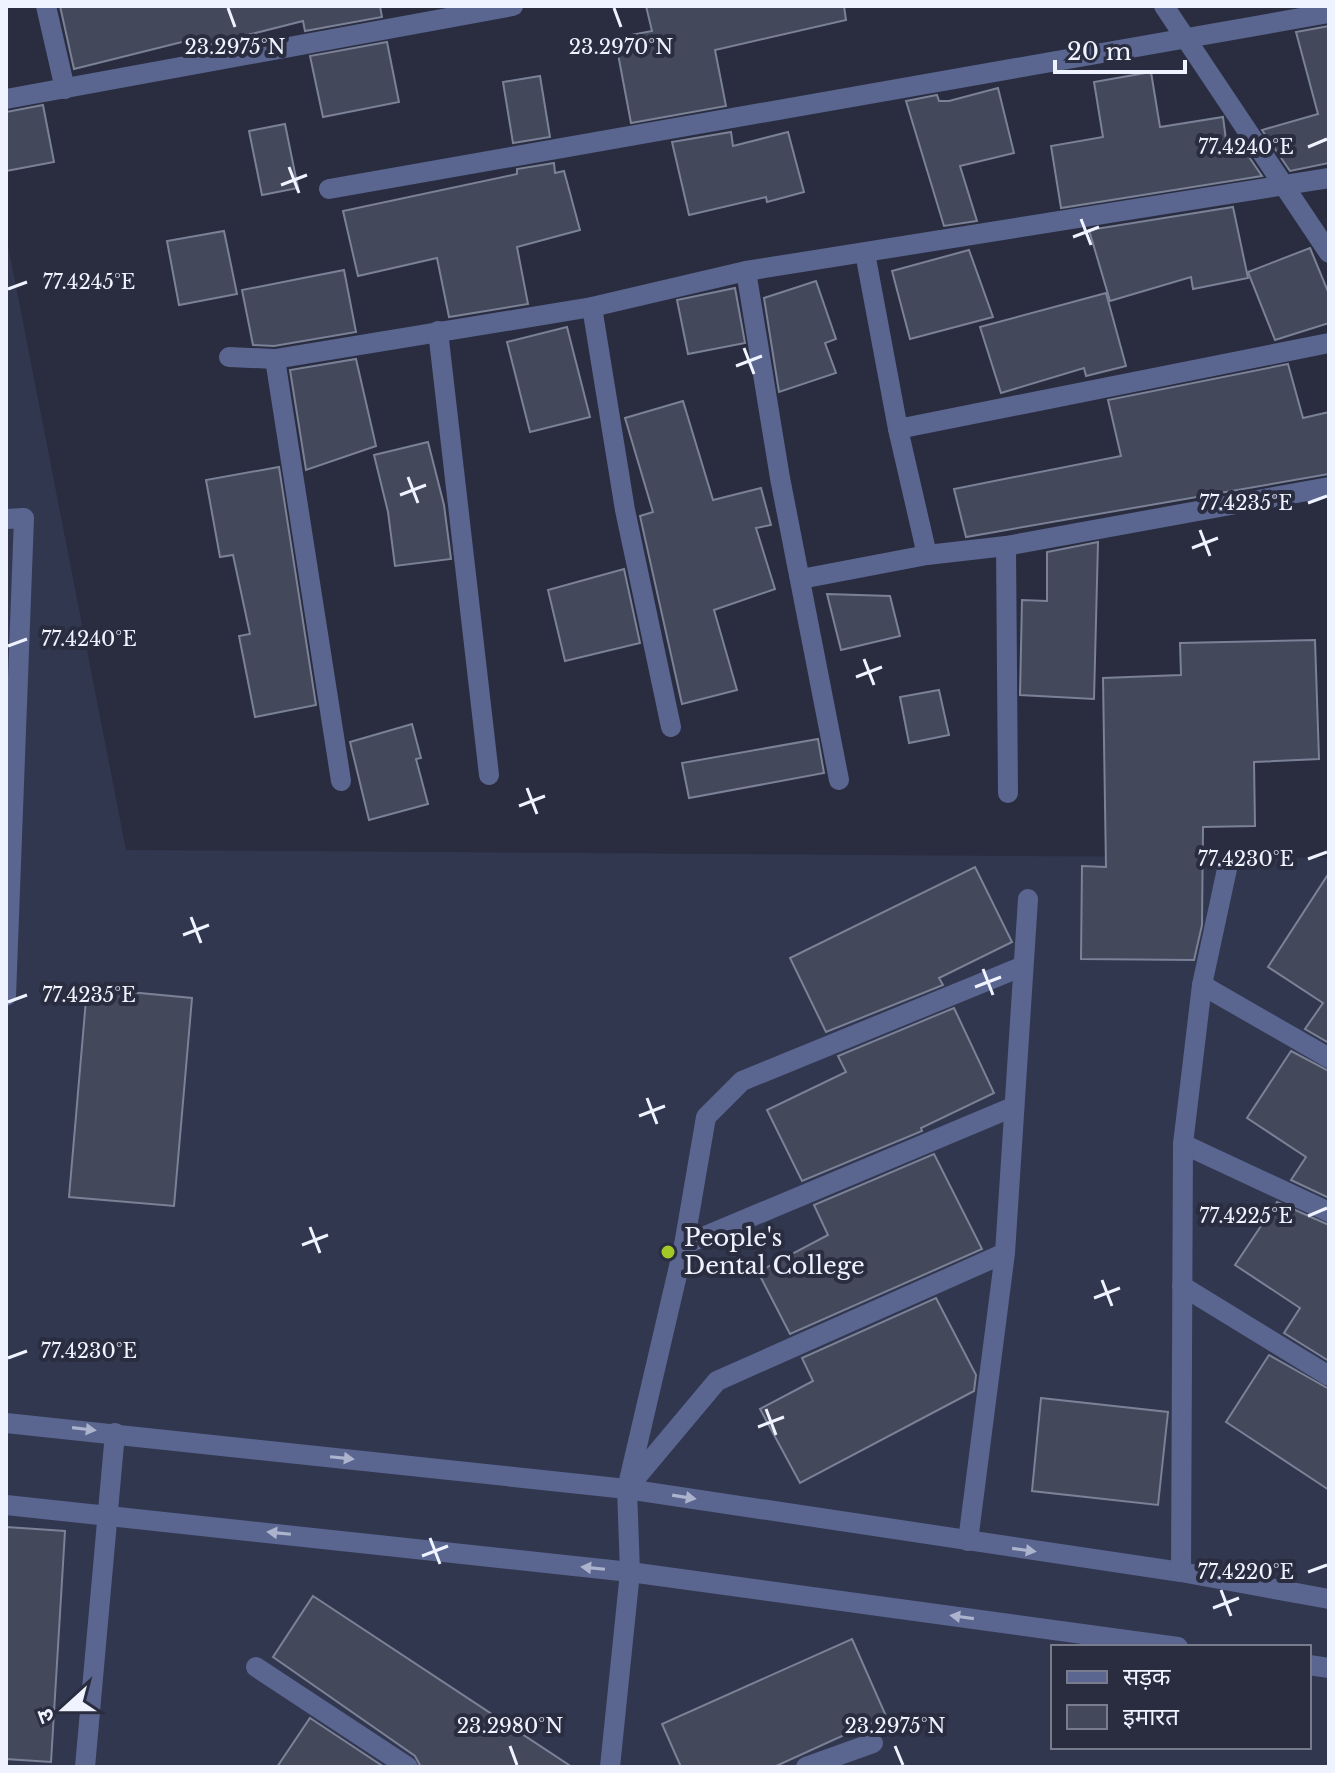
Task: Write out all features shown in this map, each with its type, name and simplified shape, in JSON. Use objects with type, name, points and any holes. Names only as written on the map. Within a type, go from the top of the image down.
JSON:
[{"type":"street","points":[[46,6],[65,89]]},
{"type":"street","points":[[6,99],[513,6]]},
{"type":"street","points":[[1164,6],[1329,253]]},
{"type":"street","points":[[329,189],[1329,13]]},
{"type":"street","points":[[229,357],[275,359],[592,307],[746,271],[1329,178]]},
{"type":"street","points":[[865,253],[898,429],[927,555]]},
{"type":"street","points":[[746,271],[780,478],[839,780]]},
{"type":"street","points":[[592,307],[625,510],[671,727]]},
{"type":"street","points":[[438,331],[489,775]]},
{"type":"street","points":[[898,429],[1329,343]]},
{"type":"street","points":[[275,359],[341,781]]},
{"type":"street","points":[[801,579],[927,555],[1006,546],[1329,487]]},
{"type":"street","points":[[6,519],[24,518],[6,996]]},
{"type":"street","points":[[1006,546],[1008,793]]},
{"type":"street","points":[[1181,1572],[1183,1144],[1202,985],[1227,869]]},
{"type":"street","points":[[968,1541],[1005,1253],[1021,967],[1028,899]]},
{"type":"street","points":[[610,1767],[630,1572],[627,1489],[684,1245],[706,1117],[742,1081],[1021,967]]},
{"type":"street","points":[[1202,985],[1329,1058]]},
{"type":"street","points":[[684,1245],[1013,1107]]},
{"type":"street","points":[[1183,1144],[1329,1212]]},
{"type":"street","points":[[627,1489],[717,1381],[1005,1253]]},
{"type":"street","points":[[1182,1286],[1329,1376]]},
{"type":"street","points":[[6,1423],[627,1489],[1181,1572],[1329,1599]]},
{"type":"street","points":[[85,1767],[115,1433]]},
{"type":"street","points":[[6,1505],[630,1572],[1163,1645]]},
{"type":"street","points":[[256,1667],[408,1767]]},
{"type":"street","points":[[806,1767],[873,1743]]},
{"type":"shaded area","name":"People's Dental College","points":[[6,235],[126,850],[1329,858],[1329,1767],[6,1767]]},
{"type":"building","points":[[60,6],[380,6],[382,17],[305,31],[303,21],[196,48],[194,39],[74,69]]},
{"type":"building","points":[[646,6],[844,6],[846,20],[715,50],[726,106],[631,123],[615,38],[652,31]]},
{"type":"building","points":[[1329,26],[1329,163],[1290,171],[1262,130],[1318,114],[1296,32]]},
{"type":"building","points":[[387,42],[399,102],[323,117],[310,56]]},
{"type":"building","points":[[1151,72],[1160,127],[1223,117],[1226,140],[1236,138],[1262,176],[1061,208],[1051,146],[1103,137],[1094,82]]},
{"type":"building","points":[[540,76],[550,137],[513,143],[503,82]]},
{"type":"building","points":[[998,88],[1014,153],[960,166],[977,221],[944,226],[906,101],[937,95],[939,101],[949,101]]},
{"type":"building","points":[[43,105],[54,162],[6,171],[6,112]]},
{"type":"building","points":[[285,124],[298,188],[262,195],[249,131]]},
{"type":"building","points":[[731,132],[733,146],[788,132],[804,192],[767,202],[766,197],[689,215],[672,142]]},
{"type":"building","points":[[554,163],[555,173],[564,171],[580,230],[517,247],[528,304],[449,317],[437,258],[358,276],[343,211],[517,174],[517,169]]},
{"type":"building","points":[[1233,207],[1248,278],[1193,289],[1191,277],[1110,301],[1089,230]]},
{"type":"building","points":[[224,231],[237,294],[179,305],[167,241]]},
{"type":"building","points":[[1310,248],[1329,294],[1329,323],[1275,340],[1248,272]]},
{"type":"building","points":[[969,250],[993,317],[910,339],[892,271]]},
{"type":"building","points":[[344,270],[356,332],[274,346],[253,345],[242,290]]},
{"type":"building","points":[[816,281],[836,339],[825,343],[836,373],[779,392],[764,298]]},
{"type":"building","points":[[735,288],[745,343],[688,354],[677,300]]},
{"type":"building","points":[[1106,293],[1126,366],[1086,376],[1084,368],[1001,393],[980,327]]},
{"type":"building","points":[[567,327],[590,417],[530,432],[507,342]]},
{"type":"building","points":[[356,359],[376,446],[306,470],[290,370]]},
{"type":"building","points":[[1288,364],[1303,418],[1329,412],[1329,474],[966,537],[954,489],[1121,456],[1108,400]]},
{"type":"building","points":[[683,401],[713,500],[761,488],[771,525],[756,528],[775,589],[714,610],[737,690],[682,704],[640,516],[653,512],[625,418]]},
{"type":"building","points":[[428,442],[444,505],[451,559],[395,566],[388,512],[374,455]]},
{"type":"building","points":[[279,467],[316,705],[255,717],[239,636],[250,634],[233,555],[220,557],[206,480]]},
{"type":"building","points":[[1098,542],[1094,699],[1020,695],[1022,600],[1047,601],[1047,552]]},
{"type":"building","points":[[624,569],[640,643],[565,661],[548,590]]},
{"type":"building","points":[[827,594],[890,596],[900,636],[841,650]]},
{"type":"building","points":[[1315,640],[1319,759],[1254,762],[1255,826],[1203,827],[1202,925],[1194,960],[1081,959],[1082,866],[1106,867],[1103,678],[1181,675],[1180,643]]},
{"type":"building","points":[[939,690],[949,735],[909,743],[900,697]]},
{"type":"building","points":[[412,724],[421,758],[416,759],[428,804],[369,820],[350,742]]},
{"type":"building","points":[[818,739],[824,773],[689,798],[682,763]]},
{"type":"building","points":[[975,867],[1012,942],[939,978],[943,985],[826,1032],[790,958]]},
{"type":"building","points":[[1329,873],[1329,1043],[1305,1029],[1323,1003],[1268,967]]},
{"type":"building","points":[[87,988],[192,998],[174,1206],[69,1197]]},
{"type":"building","points":[[954,1008],[994,1093],[921,1128],[922,1131],[802,1181],[767,1110],[846,1072],[838,1056]]},
{"type":"building","points":[[1291,1051],[1329,1071],[1329,1198],[1291,1180],[1306,1157],[1247,1118]]},
{"type":"building","points":[[934,1154],[982,1249],[790,1334],[758,1272],[828,1235],[814,1205]]},
{"type":"building","points":[[1277,1202],[1329,1225],[1329,1361],[1284,1333],[1300,1308],[1235,1265]]},
{"type":"building","points":[[936,1298],[976,1375],[974,1391],[800,1483],[760,1409],[813,1381],[802,1358]]},
{"type":"building","points":[[1269,1355],[1329,1389],[1329,1490],[1226,1422]]},
{"type":"building","points":[[1041,1398],[1168,1412],[1158,1505],[1032,1491]]},
{"type":"building","points":[[6,1527],[65,1531],[51,1762],[6,1759]]},
{"type":"building","points":[[313,1596],[572,1767],[421,1767],[415,1756],[273,1657]]},
{"type":"building","points":[[852,1639],[886,1716],[774,1767],[681,1767],[662,1724]]},
{"type":"building","points":[[310,1718],[384,1767],[277,1767]]},
{"type":"place","name":"People's Dental College","points":[[668,1252]]}]
